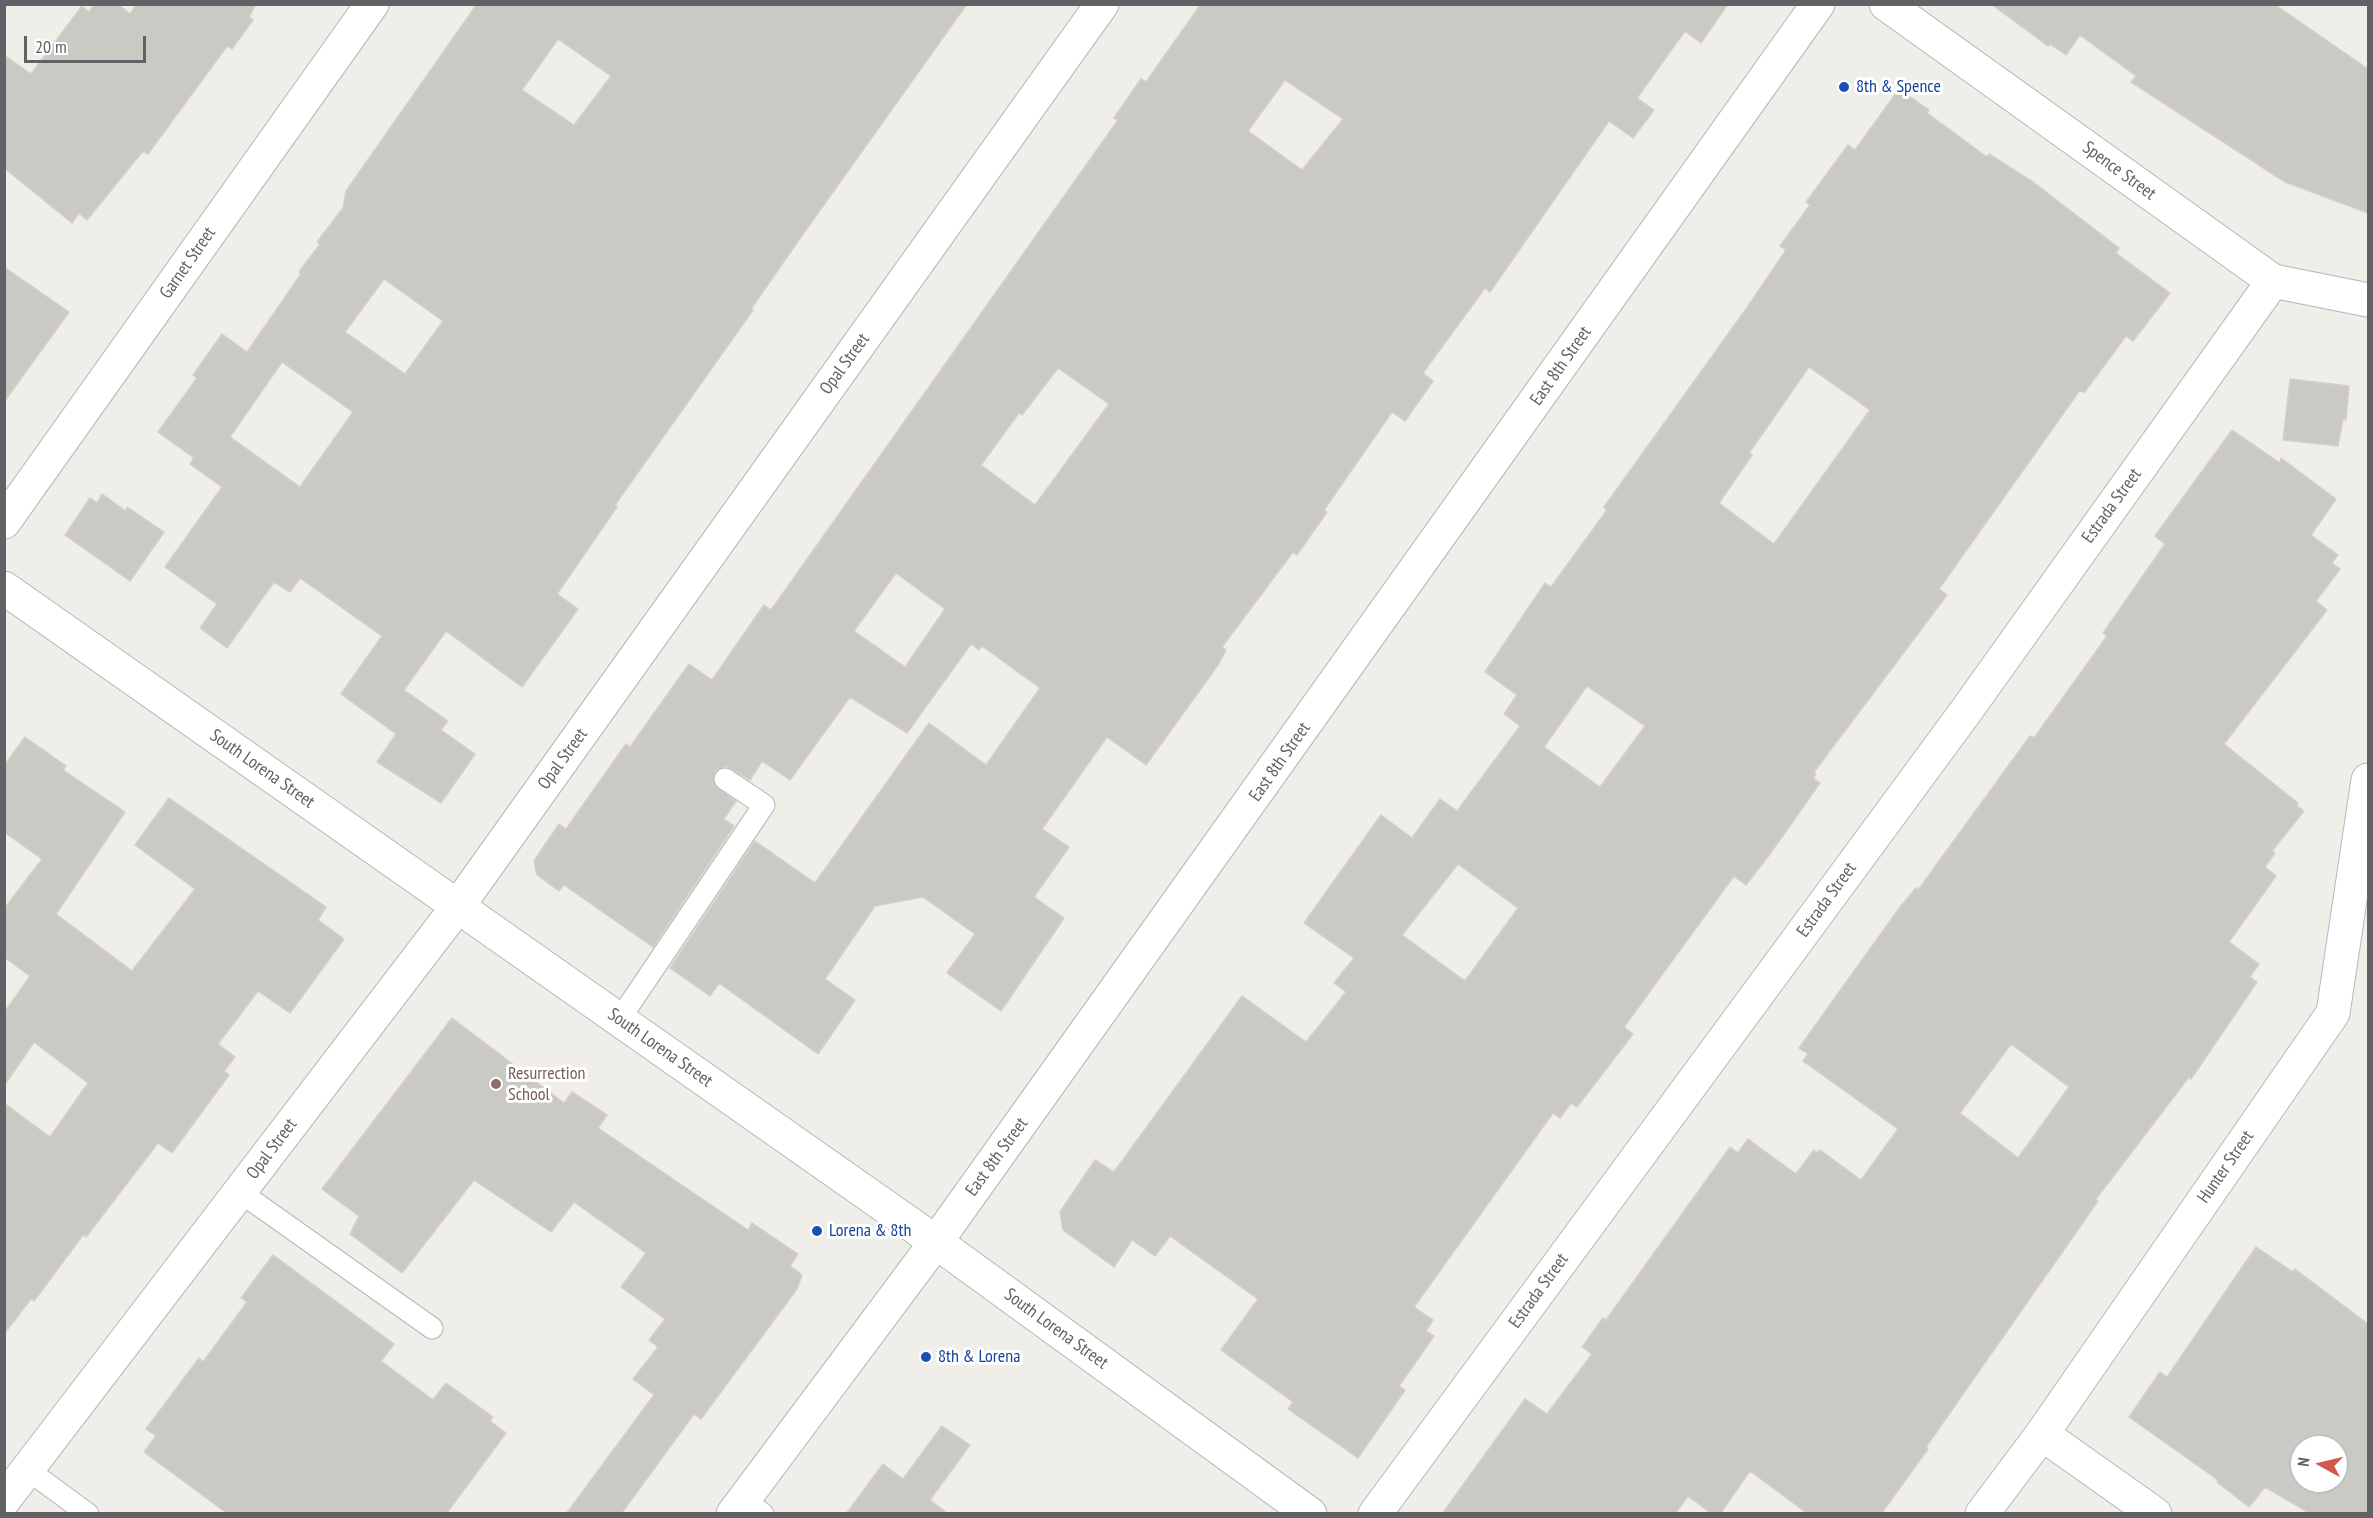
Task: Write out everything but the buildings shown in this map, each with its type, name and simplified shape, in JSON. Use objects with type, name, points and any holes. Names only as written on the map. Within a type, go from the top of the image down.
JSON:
[{"type":"street","name":"Garnet Street","points":[[4,522],[372,4]]},
{"type":"street","name":"Opal Street","points":[[4,1500],[458,906],[1102,4]]},
{"type":"street","name":"East 8th Street","points":[[747,1509],[1818,4]]},
{"type":"street","name":"Spence Street","points":[[1886,4],[2272,281],[2368,300]]},
{"type":"street","name":"Estrada Street","points":[[1375,1514],[1966,711],[2272,281]]},
{"type":"street","name":"South Lorena Street","points":[[4,588],[936,1242],[1311,1514]]},
{"type":"street","name":"Hunter Street","points":[[1982,1514],[2042,1434],[2333,1013],[2368,780]]},
{"type":"street","points":[[2042,1434],[2155,1514]]},
{"type":"lane","points":[[619,1020],[764,805],[725,779]]},
{"type":"lane","points":[[240,1192],[432,1328]]},
{"type":"lane","points":[[28,1470],[88,1514]]},
{"type":"place","name":"8th & Spence","points":[[1844,87]]},
{"type":"place","name":"Resurrection School","points":[[496,1084]]},
{"type":"place","name":"Lorena & 8th","points":[[817,1231]]},
{"type":"place","name":"8th & Lorena","points":[[926,1357]]}]
